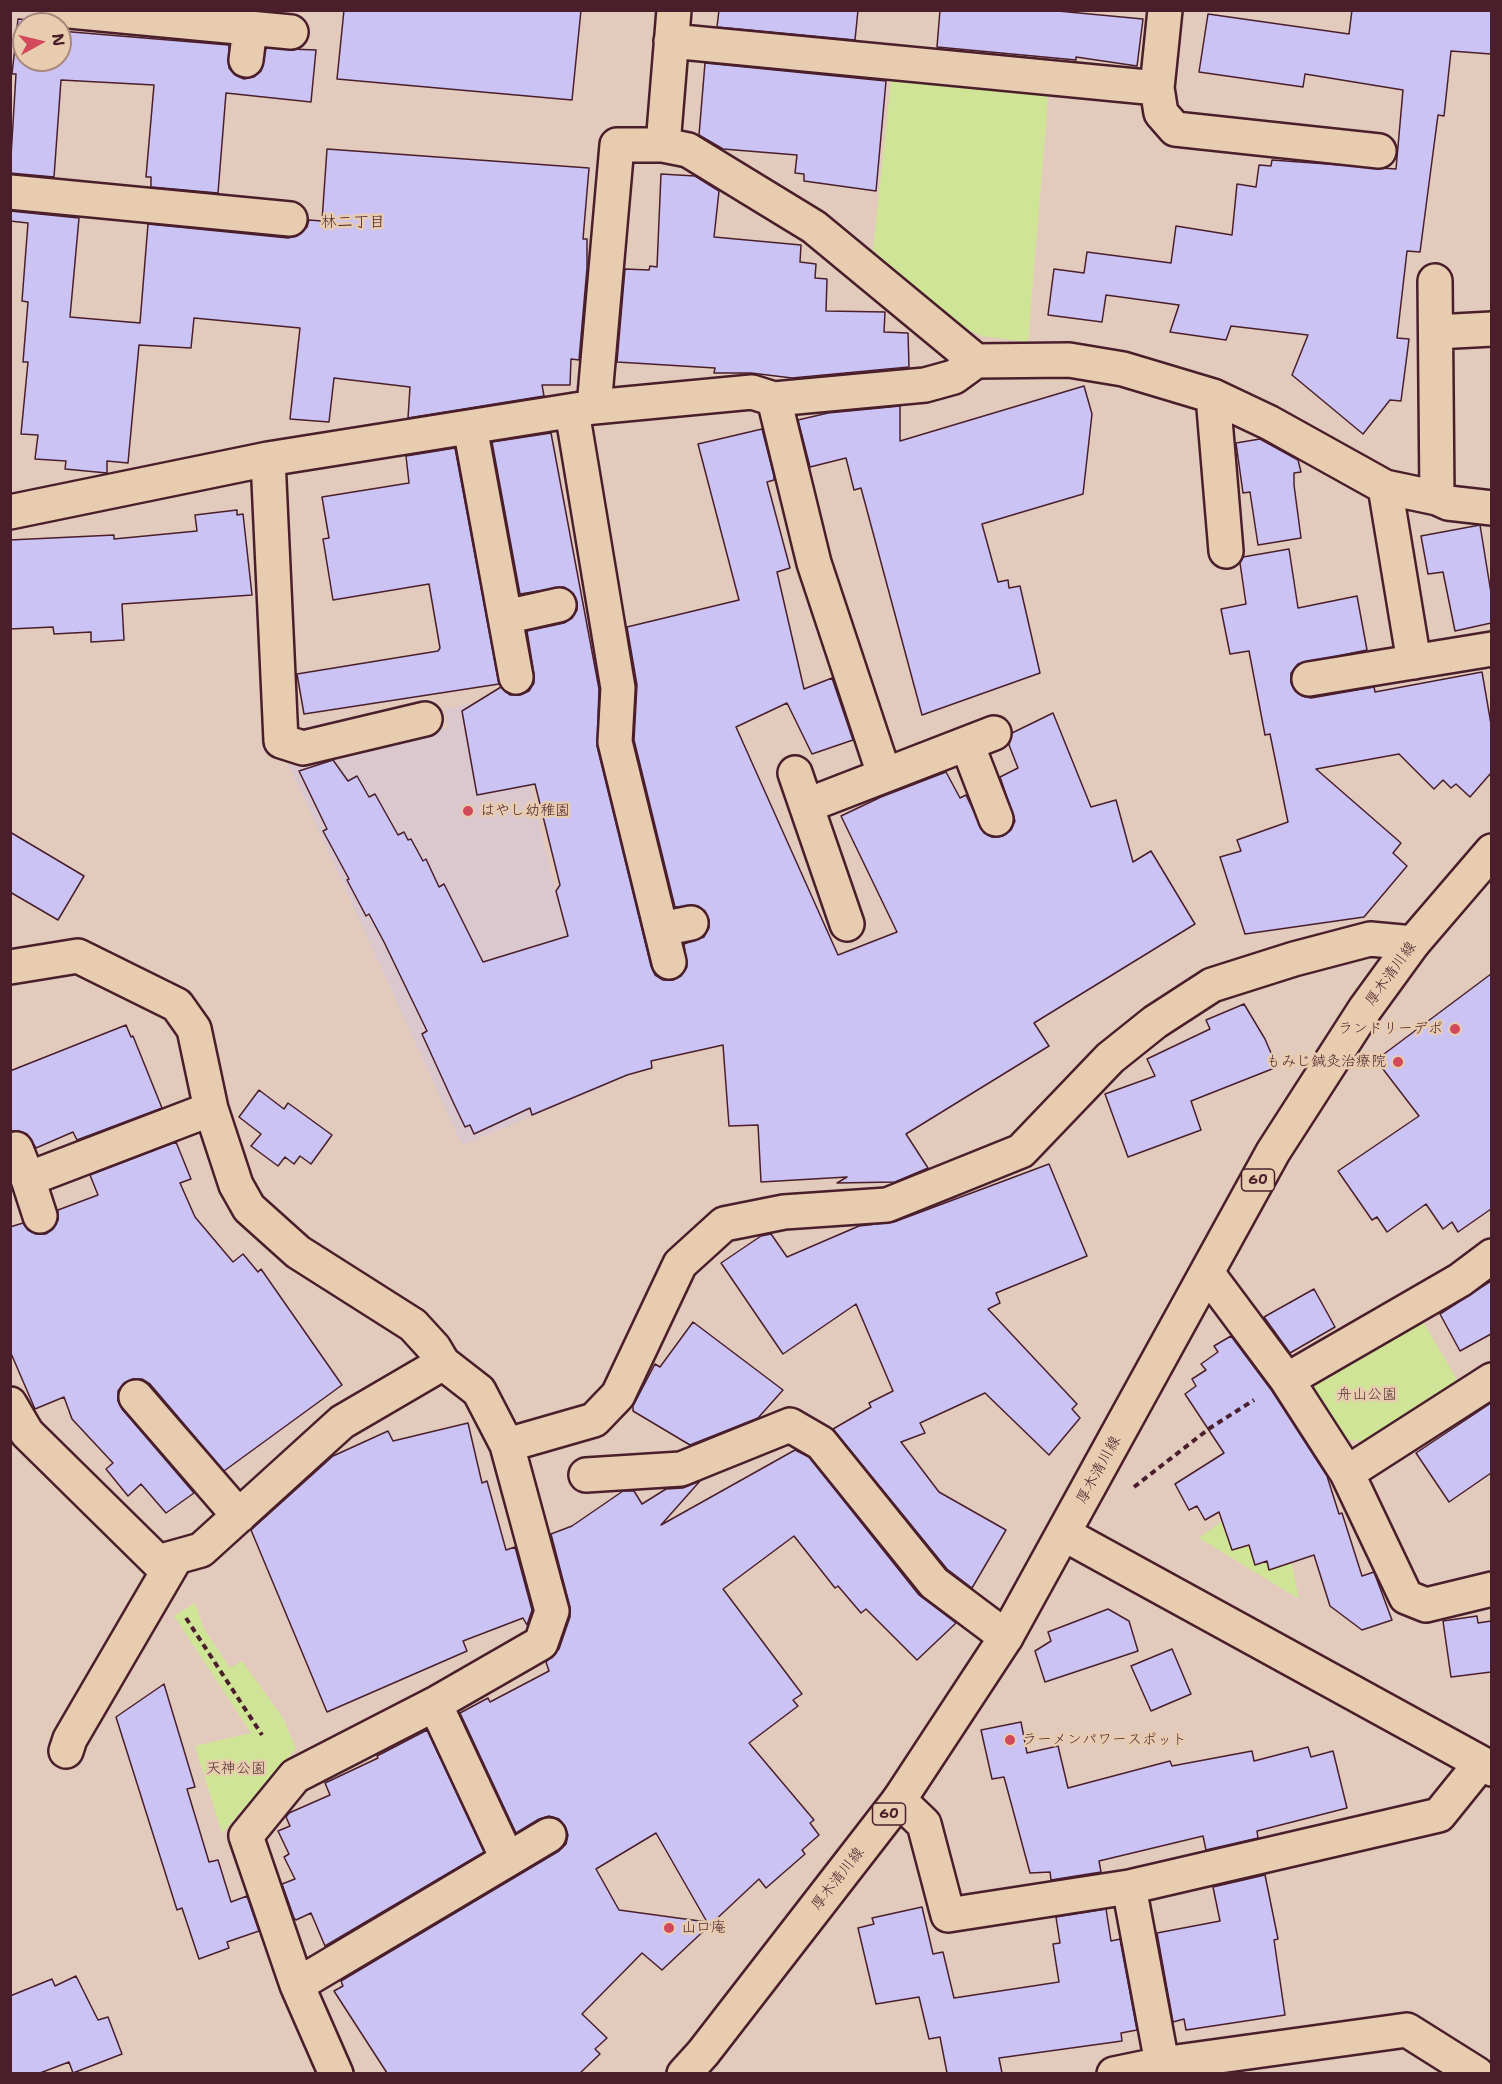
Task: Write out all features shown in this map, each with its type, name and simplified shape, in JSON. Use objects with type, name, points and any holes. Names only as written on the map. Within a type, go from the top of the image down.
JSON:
[{"type":"street","points":[[59,10],[171,16],[291,32]]},
{"type":"street","points":[[1165,10],[1157,88],[1161,113],[1175,129],[1379,150]]},
{"type":"street","points":[[663,145],[672,26],[1157,88]]},
{"type":"street","points":[[246,60],[250,28]]},
{"type":"street","points":[[669,962],[676,926],[615,742],[618,688],[583,409],[617,145],[663,145],[688,150],[814,226],[976,361]]},
{"type":"street","points":[[10,192],[290,219]]},
{"type":"street","points":[[1436,281],[1437,498]]},
{"type":"street","points":[[1436,332],[1491,329]]},
{"type":"street","points":[[10,512],[268,459],[583,409],[752,392],[774,399],[925,385],[954,377],[976,361],[1069,360],[1123,369],[1213,396],[1270,423],[1385,488],[1437,498],[1449,503],[1491,508]]},
{"type":"street","points":[[1213,396],[1226,551]]},
{"type":"street","points":[[774,399],[814,563],[884,774]]},
{"type":"street","points":[[470,427],[516,677]]},
{"type":"street","points":[[268,459],[281,741],[303,748],[425,719]]},
{"type":"street","points":[[1385,488],[1414,662]]},
{"type":"street","points":[[505,617],[559,605]]},
{"type":"street","points":[[1310,680],[1491,649]]},
{"type":"street","points":[[808,805],[884,774],[981,739],[996,819]]},
{"type":"street","points":[[795,773],[808,805],[825,893],[847,924]]},
{"type":"street","name":"厚木清川線","points":[[684,2073],[703,2053],[899,1800],[1006,1637],[1208,1274],[1273,1152],[1365,1009],[1413,943],[1491,851]]},
{"type":"street","points":[[507,1445],[594,1420],[618,1395],[680,1264],[724,1224],[784,1212],[887,1205],[1021,1151],[1110,1058],[1155,1022],[1212,985],[1294,959],[1370,939],[1413,943]]},
{"type":"street","points":[[10,967],[78,956],[177,1005],[194,1029],[211,1109],[236,1185],[249,1208],[298,1252],[413,1325],[434,1348],[443,1363],[479,1391],[507,1445],[552,1611],[541,1642],[435,1704],[295,1776],[246,1836],[297,1986],[336,2073]]},
{"type":"street","points":[[28,1179],[211,1109]]},
{"type":"street","points":[[16,1149],[40,1216]]},
{"type":"street","points":[[1287,1380],[1460,1280],[1491,1256]]},
{"type":"street","points":[[1208,1274],[1287,1380],[1347,1473],[1406,1598],[1426,1605],[1491,1589]]},
{"type":"street","points":[[10,1404],[27,1433],[158,1562],[201,1550],[342,1422],[443,1363]]},
{"type":"street","points":[[1347,1473],[1491,1380]]},
{"type":"street","points":[[136,1397],[239,1516]]},
{"type":"street","points":[[586,1475],[681,1469],[790,1425],[821,1443],[934,1583],[1006,1637]]},
{"type":"street","points":[[899,1800],[924,1824],[948,1915],[1129,1887],[1439,1815],[1486,1766],[1064,1534]]},
{"type":"street","points":[[66,1751],[70,1739],[177,1558]]},
{"type":"street","points":[[435,1704],[507,1858]]},
{"type":"street","points":[[297,1986],[507,1858],[549,1835]]},
{"type":"street","points":[[1129,1887],[1163,2068]]},
{"type":"street","points":[[1114,2073],[1163,2068],[1407,2030],[1477,2073]]},
{"type":"path","points":[[1129,1491],[1210,1428],[1287,1380]]},
{"type":"path","points":[[177,1558],[186,1622],[261,1736]]},
{"type":"shaded area","points":[[508,696],[603,1087],[462,1145],[286,759],[448,728],[445,709]]},
{"type":"green space","points":[[892,72],[1049,89],[1028,342],[982,336],[953,323],[873,250]]},
{"type":"green space","name":"舟山公園","points":[[1422,1320],[1458,1381],[1364,1441],[1346,1440],[1310,1385]]},
{"type":"green space","points":[[1269,1487],[1285,1531],[1299,1599],[1199,1538]]},
{"type":"green space","name":"天神公園","points":[[195,1603],[204,1629],[230,1668],[242,1661],[283,1718],[296,1749],[222,1833],[195,1746],[251,1733],[174,1616]]},
{"type":"building","points":[[344,10],[581,10],[572,100],[337,79]]},
{"type":"building","points":[[719,10],[858,10],[855,40],[717,27]]},
{"type":"building","points":[[940,10],[1047,10],[1143,19],[1137,66],[1076,57],[1076,60],[937,47]]},
{"type":"building","points":[[1352,10],[1491,10],[1491,54],[1451,51],[1444,116],[1438,115],[1420,252],[1407,251],[1397,338],[1409,339],[1401,401],[1390,400],[1363,434],[1292,375],[1308,335],[1231,326],[1226,340],[1170,332],[1179,305],[1106,295],[1102,322],[1048,315],[1054,269],[1084,273],[1087,252],[1171,263],[1176,226],[1232,235],[1237,184],[1256,187],[1259,165],[1271,166],[1272,160],[1396,169],[1403,90],[1305,74],[1303,87],[1199,72],[1208,14],[1349,34]]},
{"type":"building","points":[[72,32],[229,45],[229,68],[235,75],[244,79],[254,77],[261,71],[266,48],[316,50],[311,102],[226,93],[218,193],[151,187],[151,177],[146,177],[154,85],[61,80],[54,177],[10,173],[16,74],[12,74],[12,72],[72,72]]},
{"type":"building","points":[[705,63],[886,81],[876,191],[804,181],[804,174],[795,173],[797,155],[723,149],[699,135]]},
{"type":"building","points":[[327,149],[589,168],[583,239],[587,239],[587,268],[579,360],[571,359],[570,385],[542,385],[544,396],[408,418],[410,387],[334,378],[329,422],[290,419],[300,328],[194,318],[191,348],[139,345],[128,463],[107,461],[107,473],[65,469],[66,461],[35,459],[38,435],[21,434],[28,362],[23,362],[28,302],[22,301],[28,223],[10,221],[10,211],[79,218],[70,317],[140,323],[148,224],[288,238],[297,236],[307,227],[309,220],[322,221]]},
{"type":"building","points":[[661,174],[695,176],[719,191],[714,237],[801,245],[800,262],[816,264],[815,278],[827,279],[826,311],[885,312],[884,332],[908,333],[909,367],[792,378],[751,373],[714,373],[715,368],[617,362],[625,269],[649,270],[650,266],[657,267]]},
{"type":"building","points":[[1084,386],[1092,414],[1083,494],[982,524],[998,582],[1008,580],[1009,588],[1020,586],[1040,673],[922,715],[861,488],[854,490],[846,458],[810,467],[798,420],[828,413],[900,406],[900,441]]},
{"type":"building","points":[[762,429],[774,476],[774,480],[767,482],[790,568],[777,572],[804,689],[832,678],[853,740],[812,754],[787,703],[736,727],[838,955],[897,932],[841,816],[881,797],[946,772],[960,798],[966,795],[984,833],[993,837],[1003,836],[1011,830],[1015,821],[1000,777],[1018,768],[1009,745],[1012,733],[1053,713],[1091,807],[1116,800],[1133,862],[1151,851],[1195,924],[1034,1023],[1049,1046],[906,1134],[928,1168],[895,1182],[837,1183],[847,1177],[761,1182],[758,1125],[729,1126],[723,1045],[651,1061],[652,1068],[627,1075],[532,1115],[530,1108],[474,1134],[470,1125],[465,1127],[422,1034],[427,1031],[384,942],[369,914],[366,916],[347,880],[349,879],[323,831],[327,829],[299,771],[333,760],[348,781],[357,776],[369,797],[375,794],[398,835],[404,832],[408,840],[411,839],[423,861],[426,859],[439,887],[444,884],[483,962],[568,936],[556,891],[560,885],[535,784],[477,795],[462,711],[501,687],[510,695],[520,695],[529,691],[534,683],[534,674],[527,631],[564,623],[572,618],[577,610],[577,602],[573,593],[564,587],[520,594],[492,442],[551,433],[599,689],[597,746],[651,966],[655,975],[663,980],[673,980],[681,976],[687,967],[684,944],[704,937],[709,928],[709,920],[705,911],[698,906],[675,907],[634,740],[637,685],[627,627],[739,600],[698,444]]},
{"type":"building","points":[[1260,439],[1298,460],[1301,472],[1294,473],[1294,485],[1301,538],[1258,545],[1250,492],[1243,493],[1236,443]]},
{"type":"building","points":[[455,448],[499,684],[304,714],[297,674],[438,651],[440,648],[429,584],[333,600],[323,539],[329,538],[322,497],[409,483],[406,456]]},
{"type":"building","points":[[237,510],[237,515],[243,514],[252,595],[122,604],[124,640],[91,642],[91,632],[54,634],[53,627],[10,629],[10,540],[114,535],[114,539],[197,531],[195,515]]},
{"type":"building","points":[[1480,525],[1491,593],[1491,623],[1455,631],[1443,572],[1428,574],[1421,536]]},
{"type":"building","points":[[1289,549],[1298,608],[1357,596],[1367,650],[1298,664],[1291,673],[1291,683],[1295,691],[1311,698],[1374,687],[1375,692],[1482,672],[1491,724],[1491,773],[1470,797],[1456,784],[1451,788],[1443,780],[1434,789],[1399,754],[1316,769],[1401,843],[1393,853],[1407,866],[1364,917],[1245,934],[1220,857],[1241,851],[1237,840],[1288,822],[1270,734],[1265,735],[1249,651],[1230,654],[1221,609],[1246,604],[1240,563],[1243,557]]},
{"type":"building","points":[[10,832],[84,876],[58,920],[10,892]]},
{"type":"building","points":[[1491,974],[1491,1209],[1458,1232],[1452,1222],[1443,1229],[1426,1204],[1387,1232],[1377,1217],[1372,1220],[1338,1171],[1419,1116],[1376,1060]]},
{"type":"building","points":[[1244,1004],[1265,1039],[1277,1067],[1191,1101],[1201,1130],[1128,1157],[1105,1094],[1155,1076],[1147,1059],[1210,1029],[1206,1020]]},
{"type":"building","points":[[126,1025],[131,1037],[133,1036],[162,1108],[77,1140],[73,1132],[36,1148],[27,1134],[10,1131],[10,1071]]},
{"type":"building","points":[[259,1090],[284,1109],[288,1103],[332,1135],[311,1164],[300,1156],[294,1164],[285,1157],[278,1166],[251,1146],[261,1134],[239,1117]]},
{"type":"building","points":[[176,1142],[191,1179],[180,1183],[195,1217],[233,1262],[243,1254],[258,1272],[261,1269],[342,1385],[224,1471],[150,1384],[142,1379],[133,1379],[124,1383],[118,1391],[118,1401],[122,1409],[194,1493],[166,1513],[141,1484],[128,1496],[106,1469],[113,1463],[72,1419],[64,1397],[35,1409],[10,1351],[10,1227],[23,1223],[28,1230],[36,1234],[46,1234],[53,1229],[58,1220],[58,1210],[98,1195],[90,1175]]},
{"type":"building","points":[[1049,1164],[1087,1256],[996,1293],[1000,1303],[988,1309],[1077,1404],[1072,1409],[1080,1418],[1049,1455],[985,1393],[920,1423],[925,1433],[901,1442],[939,1492],[1006,1530],[972,1588],[947,1569],[833,1429],[871,1407],[869,1403],[893,1391],[856,1304],[783,1354],[721,1263],[761,1236],[771,1234],[787,1257],[859,1226],[894,1222]]},
{"type":"building","points":[[1491,1281],[1491,1334],[1460,1351],[1440,1314]]},
{"type":"building","points":[[1314,1289],[1335,1327],[1290,1353],[1264,1317]]},
{"type":"building","points":[[693,1322],[783,1390],[758,1418],[690,1445],[633,1411],[633,1406],[655,1364],[660,1367]]},
{"type":"building","points":[[1231,1336],[1272,1391],[1327,1476],[1339,1514],[1342,1513],[1362,1576],[1374,1572],[1392,1620],[1362,1630],[1330,1606],[1314,1555],[1269,1570],[1267,1561],[1255,1565],[1249,1545],[1232,1550],[1219,1512],[1205,1520],[1197,1506],[1189,1510],[1175,1484],[1224,1453],[1185,1394],[1196,1386],[1192,1379],[1206,1370],[1201,1364],[1218,1352],[1214,1346]]},
{"type":"building","points":[[1491,1403],[1491,1473],[1449,1502],[1416,1453]]},
{"type":"building","points":[[468,1423],[482,1483],[487,1481],[506,1550],[515,1547],[532,1610],[527,1625],[523,1618],[463,1641],[467,1651],[327,1712],[251,1530],[333,1456],[388,1431],[393,1441]]},
{"type":"building","points":[[795,1450],[809,1457],[919,1595],[956,1623],[917,1660],[866,1609],[861,1613],[838,1586],[835,1588],[794,1536],[723,1589],[802,1694],[793,1700],[798,1706],[749,1743],[814,1820],[810,1823],[819,1835],[802,1850],[805,1854],[766,1888],[759,1879],[662,1970],[642,1953],[582,2014],[607,2038],[595,2049],[600,2054],[580,2073],[387,2073],[334,1991],[343,1986],[341,1981],[559,1851],[566,1844],[568,1835],[559,1819],[549,1816],[539,1819],[516,1833],[460,1713],[488,1698],[490,1702],[549,1671],[546,1662],[559,1649],[570,1617],[570,1607],[551,1534],[572,1526],[623,1491],[634,1491],[642,1504],[666,1489],[683,1488],[700,1481],[661,1525]],"holes":[[[656,1833],[707,1922],[619,1910],[596,1869]]]},
{"type":"building","points":[[1108,1609],[1129,1621],[1138,1651],[1045,1682],[1035,1651],[1051,1641],[1048,1632]]},
{"type":"building","points":[[1477,1616],[1478,1623],[1491,1621],[1491,1672],[1451,1677],[1443,1621]]},
{"type":"building","points":[[1172,1649],[1191,1694],[1151,1711],[1131,1666]]},
{"type":"building","points":[[164,1684],[195,1787],[187,1789],[209,1862],[218,1860],[231,1902],[247,1896],[259,1931],[227,1942],[229,1948],[199,1959],[182,1908],[177,1910],[116,1717]]},
{"type":"building","points":[[1021,1722],[1027,1753],[1058,1746],[1068,1788],[1170,1761],[1172,1766],[1252,1751],[1254,1761],[1308,1747],[1311,1757],[1333,1751],[1347,1808],[1257,1831],[1258,1838],[1206,1850],[1203,1836],[1099,1861],[1101,1872],[1051,1880],[1050,1872],[1030,1873],[1004,1777],[992,1779],[981,1730]]},
{"type":"building","points":[[427,1730],[484,1852],[325,1946],[311,1913],[296,1920],[294,1918],[282,1884],[295,1879],[284,1857],[289,1854],[278,1831],[290,1826],[286,1817],[289,1813],[330,1795],[325,1783],[378,1758],[377,1756]]},
{"type":"building","points":[[1265,1875],[1278,1939],[1274,1940],[1285,2015],[1186,2030],[1184,2019],[1173,2022],[1157,1933],[1220,1921],[1213,1887]]},
{"type":"building","points":[[922,1907],[933,1954],[943,1952],[954,1998],[1059,1982],[1053,1944],[1060,1943],[1056,1917],[1106,1909],[1111,1941],[1120,1939],[1137,2030],[1121,2033],[1122,2041],[999,2058],[1002,2073],[947,2073],[940,2037],[929,2039],[919,1997],[876,2004],[858,1928],[874,1924],[872,1918]]},
{"type":"building","points":[[76,1976],[98,2020],[108,2017],[122,2054],[73,2073],[69,2062],[40,2073],[10,2073],[10,1996],[52,1979],[55,1986]]},
{"type":"place","name":"はやし幼稚園","points":[[468,811]]},
{"type":"place","name":"ランドリーデポ","points":[[1455,1029]]},
{"type":"place","name":"もみじ鍼灸治療院","points":[[1398,1062]]},
{"type":"place","name":"ラーメンパワースポット","points":[[1010,1740]]},
{"type":"place","name":"山口庵","points":[[669,1928]]},
{"type":"district","name":"林二丁目","points":[[353,223]]}]
